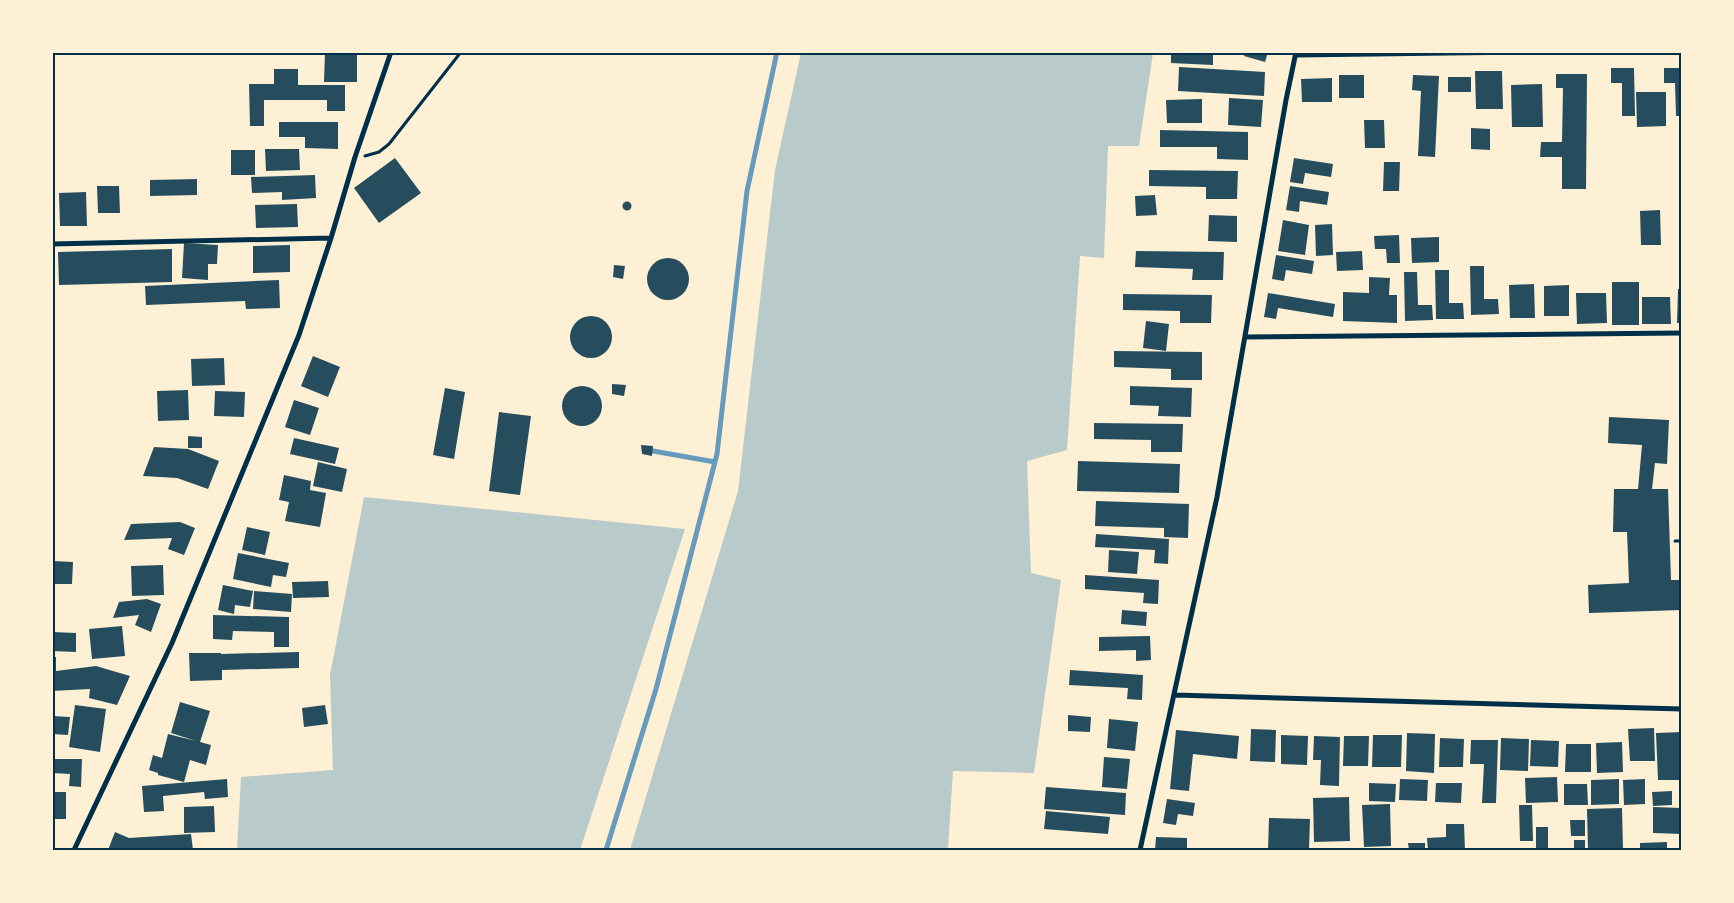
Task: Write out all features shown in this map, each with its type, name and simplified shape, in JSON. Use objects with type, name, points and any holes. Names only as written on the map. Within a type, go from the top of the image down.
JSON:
[{"type":"street","points":[[74,850],[172,643],[299,335],[391,52]]},
{"type":"street","points":[[1140,850],[1217,497],[1286,100],[1296,54],[1527,52]]},
{"type":"street","points":[[52,244],[331,238]]},
{"type":"street","points":[[1246,337],[1682,333]]},
{"type":"street","points":[[1174,695],[1682,709]]},
{"type":"path","points":[[355,158],[370,156],[389,144],[462,52]]},
{"type":"path","points":[[1675,541],[1682,541]]},
{"type":"shaded area","points":[[801,53],[1153,53],[1139,146],[1108,146],[1104,258],[1080,256],[1067,450],[1027,461],[1031,573],[1061,580],[1034,773],[953,771],[948,849],[951,850],[630,850],[738,491],[775,170]]},
{"type":"shaded area","points":[[364,497],[685,529],[580,850],[237,850],[241,777],[333,770],[330,675]]},
{"type":"building","points":[[325,52],[357,52],[357,82],[324,82]]},
{"type":"building","points":[[1171,52],[1213,52],[1213,65],[1171,63]]},
{"type":"building","points":[[1245,52],[1268,52],[1265,62],[1244,56]]},
{"type":"building","points":[[1179,67],[1265,72],[1264,96],[1178,91]]},
{"type":"building","points":[[1611,68],[1634,68],[1635,116],[1622,116],[1622,83],[1611,83]]},
{"type":"building","points":[[1664,68],[1682,68],[1682,116],[1676,116],[1675,83],[1664,83]]},
{"type":"building","points":[[274,69],[298,69],[298,85],[345,85],[345,111],[327,111],[327,100],[264,100],[264,126],[250,126],[249,84],[274,84]]},
{"type":"building","points":[[1475,71],[1502,71],[1503,109],[1476,109]]},
{"type":"building","points":[[1556,74],[1587,74],[1586,189],[1562,189],[1562,157],[1540,157],[1541,142],[1562,142],[1563,88],[1556,88]]},
{"type":"building","points":[[1339,75],[1364,75],[1364,98],[1339,98]]},
{"type":"building","points":[[1413,75],[1439,76],[1435,157],[1418,156],[1421,91],[1412,90]]},
{"type":"building","points":[[1448,77],[1471,77],[1471,92],[1448,92]]},
{"type":"building","points":[[1332,78],[1332,102],[1302,102],[1301,79]]},
{"type":"building","points":[[1542,84],[1543,127],[1512,127],[1511,85]]},
{"type":"building","points":[[1636,92],[1666,92],[1666,126],[1637,127]]},
{"type":"building","points":[[1229,98],[1263,100],[1261,127],[1228,125]]},
{"type":"building","points":[[1202,99],[1202,123],[1167,123],[1166,100]]},
{"type":"building","points":[[1364,120],[1384,120],[1385,148],[1365,148]]},
{"type":"building","points":[[279,122],[338,122],[338,149],[305,148],[305,137],[279,137]]},
{"type":"building","points":[[1471,128],[1490,129],[1490,150],[1471,149]]},
{"type":"building","points":[[1160,130],[1248,132],[1248,160],[1217,159],[1217,147],[1160,147]]},
{"type":"building","points":[[265,149],[299,149],[300,170],[266,171]]},
{"type":"building","points":[[231,150],[255,150],[255,175],[231,175]]},
{"type":"building","points":[[395,158],[421,193],[379,223],[354,188]]},
{"type":"building","points":[[1294,158],[1333,164],[1331,177],[1305,173],[1303,184],[1290,182]]},
{"type":"building","points":[[1384,162],[1400,162],[1399,191],[1383,191]]},
{"type":"building","points":[[1149,170],[1238,171],[1237,199],[1206,199],[1206,187],[1149,186]]},
{"type":"building","points":[[315,175],[316,198],[282,200],[282,192],[252,193],[251,177]]},
{"type":"building","points":[[197,179],[197,195],[150,196],[150,180]]},
{"type":"building","points":[[97,186],[119,186],[120,213],[98,213]]},
{"type":"building","points":[[1290,186],[1329,192],[1327,205],[1300,201],[1299,212],[1286,210]]},
{"type":"building","points":[[86,192],[87,226],[60,226],[59,193]]},
{"type":"building","points":[[1155,195],[1157,215],[1136,216],[1135,196]]},
{"type":"building","points":[[627,201],[632,206],[627,211],[622,206]]},
{"type":"building","points":[[297,204],[298,227],[256,228],[255,205]]},
{"type":"building","points":[[1660,210],[1661,245],[1641,245],[1640,211]]},
{"type":"building","points":[[1209,215],[1237,216],[1237,242],[1208,241]]},
{"type":"building","points":[[1283,220],[1309,225],[1305,255],[1278,251]]},
{"type":"building","points":[[1332,224],[1333,255],[1316,256],[1315,225]]},
{"type":"building","points":[[1399,235],[1400,263],[1387,263],[1386,249],[1375,249],[1374,236]]},
{"type":"building","points":[[1439,237],[1439,262],[1412,263],[1411,238]]},
{"type":"building","points":[[184,243],[218,245],[217,264],[208,264],[208,280],[182,278]]},
{"type":"building","points":[[290,245],[290,272],[253,273],[253,246]]},
{"type":"building","points":[[172,249],[172,282],[59,285],[58,252]]},
{"type":"building","points":[[1136,251],[1224,252],[1223,280],[1192,280],[1193,269],[1135,267]]},
{"type":"building","points":[[1362,251],[1363,270],[1337,271],[1336,252]]},
{"type":"building","points":[[1276,255],[1314,261],[1312,274],[1286,270],[1284,281],[1272,279]]},
{"type":"building","points":[[668,258],[683,264],[689,279],[683,294],[668,300],[653,294],[647,279],[653,264]]},
{"type":"building","points":[[614,265],[625,266],[623,279],[613,277]]},
{"type":"building","points":[[1470,266],[1484,266],[1484,299],[1498,299],[1499,314],[1471,315]]},
{"type":"building","points":[[1435,270],[1449,270],[1449,303],[1463,303],[1464,319],[1436,319]]},
{"type":"building","points":[[1404,272],[1417,272],[1418,305],[1432,305],[1433,320],[1405,321]]},
{"type":"building","points":[[1369,277],[1390,278],[1389,295],[1397,295],[1397,323],[1343,321],[1343,292],[1369,293]]},
{"type":"building","points":[[279,280],[280,308],[246,309],[245,301],[146,305],[145,286]]},
{"type":"building","points":[[1612,282],[1639,282],[1639,325],[1612,325]]},
{"type":"building","points":[[1534,284],[1535,318],[1510,318],[1509,285]]},
{"type":"building","points":[[1569,285],[1569,316],[1544,316],[1544,286]]},
{"type":"building","points":[[1678,289],[1682,289],[1682,323],[1677,323]]},
{"type":"building","points":[[1268,293],[1335,304],[1333,317],[1278,308],[1276,319],[1264,317]]},
{"type":"building","points":[[1576,293],[1606,293],[1607,323],[1577,324]]},
{"type":"building","points":[[1123,294],[1212,295],[1211,323],[1180,323],[1180,311],[1123,310]]},
{"type":"building","points":[[1642,297],[1670,297],[1671,324],[1642,324]]},
{"type":"building","points":[[587,316],[595,316],[606,322],[612,337],[606,352],[595,358],[587,358],[576,352],[570,341],[570,333],[576,322]]},
{"type":"building","points":[[1146,321],[1169,324],[1166,351],[1143,348]]},
{"type":"building","points":[[1114,351],[1202,352],[1202,380],[1171,380],[1171,369],[1114,367]]},
{"type":"building","points":[[313,356],[340,367],[328,397],[301,386]]},
{"type":"building","points":[[224,358],[225,385],[192,386],[191,359]]},
{"type":"building","points":[[612,384],[626,385],[624,396],[612,394]]},
{"type":"building","points":[[582,386],[593,389],[599,395],[602,406],[599,417],[593,423],[582,426],[571,423],[565,417],[562,406],[565,395],[571,389]]},
{"type":"building","points":[[1130,386],[1192,388],[1191,417],[1158,416],[1159,406],[1130,405]]},
{"type":"building","points":[[445,388],[465,392],[454,459],[433,455]]},
{"type":"building","points":[[188,390],[189,420],[158,421],[157,391]]},
{"type":"building","points":[[215,391],[245,392],[244,417],[214,416]]},
{"type":"building","points":[[294,400],[319,408],[310,435],[285,427]]},
{"type":"building","points":[[499,412],[531,416],[520,495],[489,491]]},
{"type":"building","points":[[1609,417],[1669,420],[1667,464],[1655,463],[1652,489],[1668,489],[1671,580],[1682,580],[1682,610],[1589,613],[1588,585],[1629,583],[1627,532],[1613,532],[1614,489],[1638,489],[1642,445],[1608,443]]},
{"type":"building","points":[[1094,423],[1183,424],[1182,452],[1151,452],[1151,440],[1094,439]]},
{"type":"building","points":[[188,436],[202,437],[202,448],[188,448]]},
{"type":"building","points":[[294,438],[339,448],[335,464],[290,454]]},
{"type":"building","points":[[641,445],[653,446],[652,456],[642,454]]},
{"type":"building","points":[[154,447],[188,449],[219,461],[208,489],[177,478],[143,476]]},
{"type":"building","points":[[1078,461],[1180,464],[1179,493],[1077,491]]},
{"type":"building","points":[[318,462],[347,469],[342,492],[313,486]]},
{"type":"building","points":[[284,475],[311,481],[310,490],[326,493],[320,527],[285,521],[289,502],[279,500]]},
{"type":"building","points":[[1096,501],[1189,504],[1188,538],[1164,537],[1164,528],[1095,526]]},
{"type":"building","points":[[180,522],[195,528],[184,555],[168,549],[172,538],[124,540],[131,524]]},
{"type":"building","points":[[247,527],[270,532],[265,555],[242,550]]},
{"type":"building","points":[[1096,534],[1169,539],[1168,564],[1154,563],[1155,550],[1095,547]]},
{"type":"building","points":[[1109,550],[1139,552],[1137,574],[1108,572]]},
{"type":"building","points":[[238,553],[289,563],[286,577],[273,575],[271,587],[233,579]]},
{"type":"building","points":[[52,561],[73,562],[72,584],[52,584]]},
{"type":"building","points":[[163,565],[164,595],[132,596],[131,566]]},
{"type":"building","points":[[1085,575],[1159,580],[1158,604],[1143,603],[1144,593],[1085,589]]},
{"type":"building","points":[[328,581],[329,597],[293,598],[292,582]]},
{"type":"building","points":[[223,585],[253,591],[250,607],[235,605],[234,614],[218,610]]},
{"type":"building","points":[[254,591],[292,594],[291,612],[253,609]]},
{"type":"building","points":[[147,599],[161,604],[151,632],[135,625],[139,615],[113,618],[119,602]]},
{"type":"building","points":[[1122,610],[1147,612],[1146,626],[1121,624]]},
{"type":"building","points":[[213,615],[289,617],[289,647],[274,647],[274,632],[233,631],[232,640],[213,639]]},
{"type":"building","points":[[122,626],[125,656],[92,659],[89,629]]},
{"type":"building","points":[[52,632],[76,633],[76,652],[52,651]]},
{"type":"building","points":[[1150,636],[1151,660],[1136,661],[1136,650],[1099,651],[1099,637]]},
{"type":"building","points":[[299,652],[299,668],[222,670],[222,680],[190,681],[189,653]]},
{"type":"building","points":[[52,657],[56,657],[56,671],[96,666],[130,676],[117,705],[89,698],[90,689],[52,691]]},
{"type":"building","points":[[1070,670],[1143,675],[1142,700],[1127,699],[1128,688],[1069,685]]},
{"type":"building","points":[[180,702],[210,711],[200,742],[211,745],[206,765],[190,760],[184,782],[158,775],[158,773],[149,770],[153,755],[162,758],[168,734],[196,741],[171,733]]},
{"type":"building","points":[[75,705],[106,709],[100,752],[69,747]]},
{"type":"building","points":[[325,705],[328,724],[304,727],[302,708]]},
{"type":"building","points":[[1068,715],[1091,717],[1090,732],[1068,731]]},
{"type":"building","points":[[52,716],[70,717],[68,735],[52,734]]},
{"type":"building","points":[[1109,719],[1138,722],[1135,751],[1107,748]]},
{"type":"building","points":[[1654,728],[1655,761],[1630,761],[1628,729]]},
{"type":"building","points":[[1251,729],[1276,730],[1275,762],[1250,761]]},
{"type":"building","points":[[1176,730],[1239,736],[1237,759],[1193,754],[1189,791],[1170,789]]},
{"type":"building","points":[[1682,732],[1682,780],[1658,780],[1656,733]]},
{"type":"building","points":[[1407,733],[1435,734],[1434,773],[1406,771]]},
{"type":"building","points":[[1281,735],[1308,736],[1307,765],[1281,764]]},
{"type":"building","points":[[1373,735],[1402,735],[1401,767],[1372,767]]},
{"type":"building","points":[[1314,736],[1340,737],[1339,786],[1320,785],[1321,760],[1313,760]]},
{"type":"building","points":[[1344,736],[1369,736],[1368,766],[1343,766]]},
{"type":"building","points":[[1440,738],[1464,739],[1463,767],[1439,767]]},
{"type":"building","points":[[1501,738],[1529,739],[1528,771],[1500,770]]},
{"type":"building","points":[[1471,740],[1498,740],[1496,803],[1482,803],[1484,764],[1470,764]]},
{"type":"building","points":[[1531,740],[1559,741],[1558,767],[1530,766]]},
{"type":"building","points":[[1622,742],[1623,772],[1597,773],[1596,743]]},
{"type":"building","points":[[1566,744],[1591,744],[1591,772],[1565,772]]},
{"type":"building","points":[[1104,757],[1130,759],[1127,789],[1102,787]]},
{"type":"building","points":[[52,759],[82,759],[81,787],[69,786],[70,774],[52,773]]},
{"type":"building","points":[[1557,777],[1558,802],[1526,803],[1525,778]]},
{"type":"building","points":[[227,779],[228,797],[205,799],[204,792],[163,796],[164,811],[144,812],[142,786]]},
{"type":"building","points":[[1400,779],[1428,780],[1427,801],[1399,800]]},
{"type":"building","points":[[1619,779],[1619,804],[1591,805],[1591,780]]},
{"type":"building","points":[[1645,779],[1645,804],[1624,805],[1623,780]]},
{"type":"building","points":[[1369,783],[1396,784],[1395,802],[1369,801]]},
{"type":"building","points":[[1436,783],[1462,783],[1461,803],[1435,802]]},
{"type":"building","points":[[1564,784],[1587,784],[1588,805],[1564,805]]},
{"type":"building","points":[[1046,787],[1126,793],[1125,815],[1044,809]]},
{"type":"building","points":[[1672,791],[1672,805],[1653,806],[1652,792]]},
{"type":"building","points":[[52,792],[66,792],[66,819],[54,819]]},
{"type":"building","points":[[1349,797],[1350,841],[1314,842],[1313,798]]},
{"type":"building","points":[[1167,799],[1195,803],[1193,816],[1178,814],[1176,825],[1163,823]]},
{"type":"building","points":[[1390,804],[1391,846],[1364,847],[1362,805]]},
{"type":"building","points":[[1519,805],[1532,805],[1533,841],[1520,841]]},
{"type":"building","points":[[214,806],[215,832],[184,833],[184,807]]},
{"type":"building","points":[[1653,807],[1682,808],[1682,834],[1653,833]]},
{"type":"building","points":[[1622,808],[1623,850],[1588,850],[1587,809]]},
{"type":"building","points":[[1046,811],[1110,817],[1108,834],[1044,829]]},
{"type":"building","points":[[1269,818],[1310,819],[1309,850],[1268,850]]},
{"type":"building","points":[[1570,820],[1585,820],[1585,836],[1571,836]]},
{"type":"building","points":[[1446,824],[1464,824],[1465,850],[1428,850],[1427,838],[1446,837]]},
{"type":"building","points":[[1536,827],[1548,827],[1548,849],[1536,849]]},
{"type":"building","points":[[115,832],[129,838],[191,834],[193,850],[108,850]]},
{"type":"building","points":[[1156,837],[1187,838],[1187,850],[1155,850]]},
{"type":"building","points":[[1574,840],[1585,840],[1585,850],[1574,850]]},
{"type":"building","points":[[1667,842],[1667,850],[1640,850],[1640,843]]},
{"type":"building","points":[[1408,843],[1425,843],[1425,850],[1409,850]]},
{"type":"waterway","points":[[606,850],[656,689],[717,454],[747,191],[777,52]]},
{"type":"waterway","points":[[653,451],[715,462]]}]
